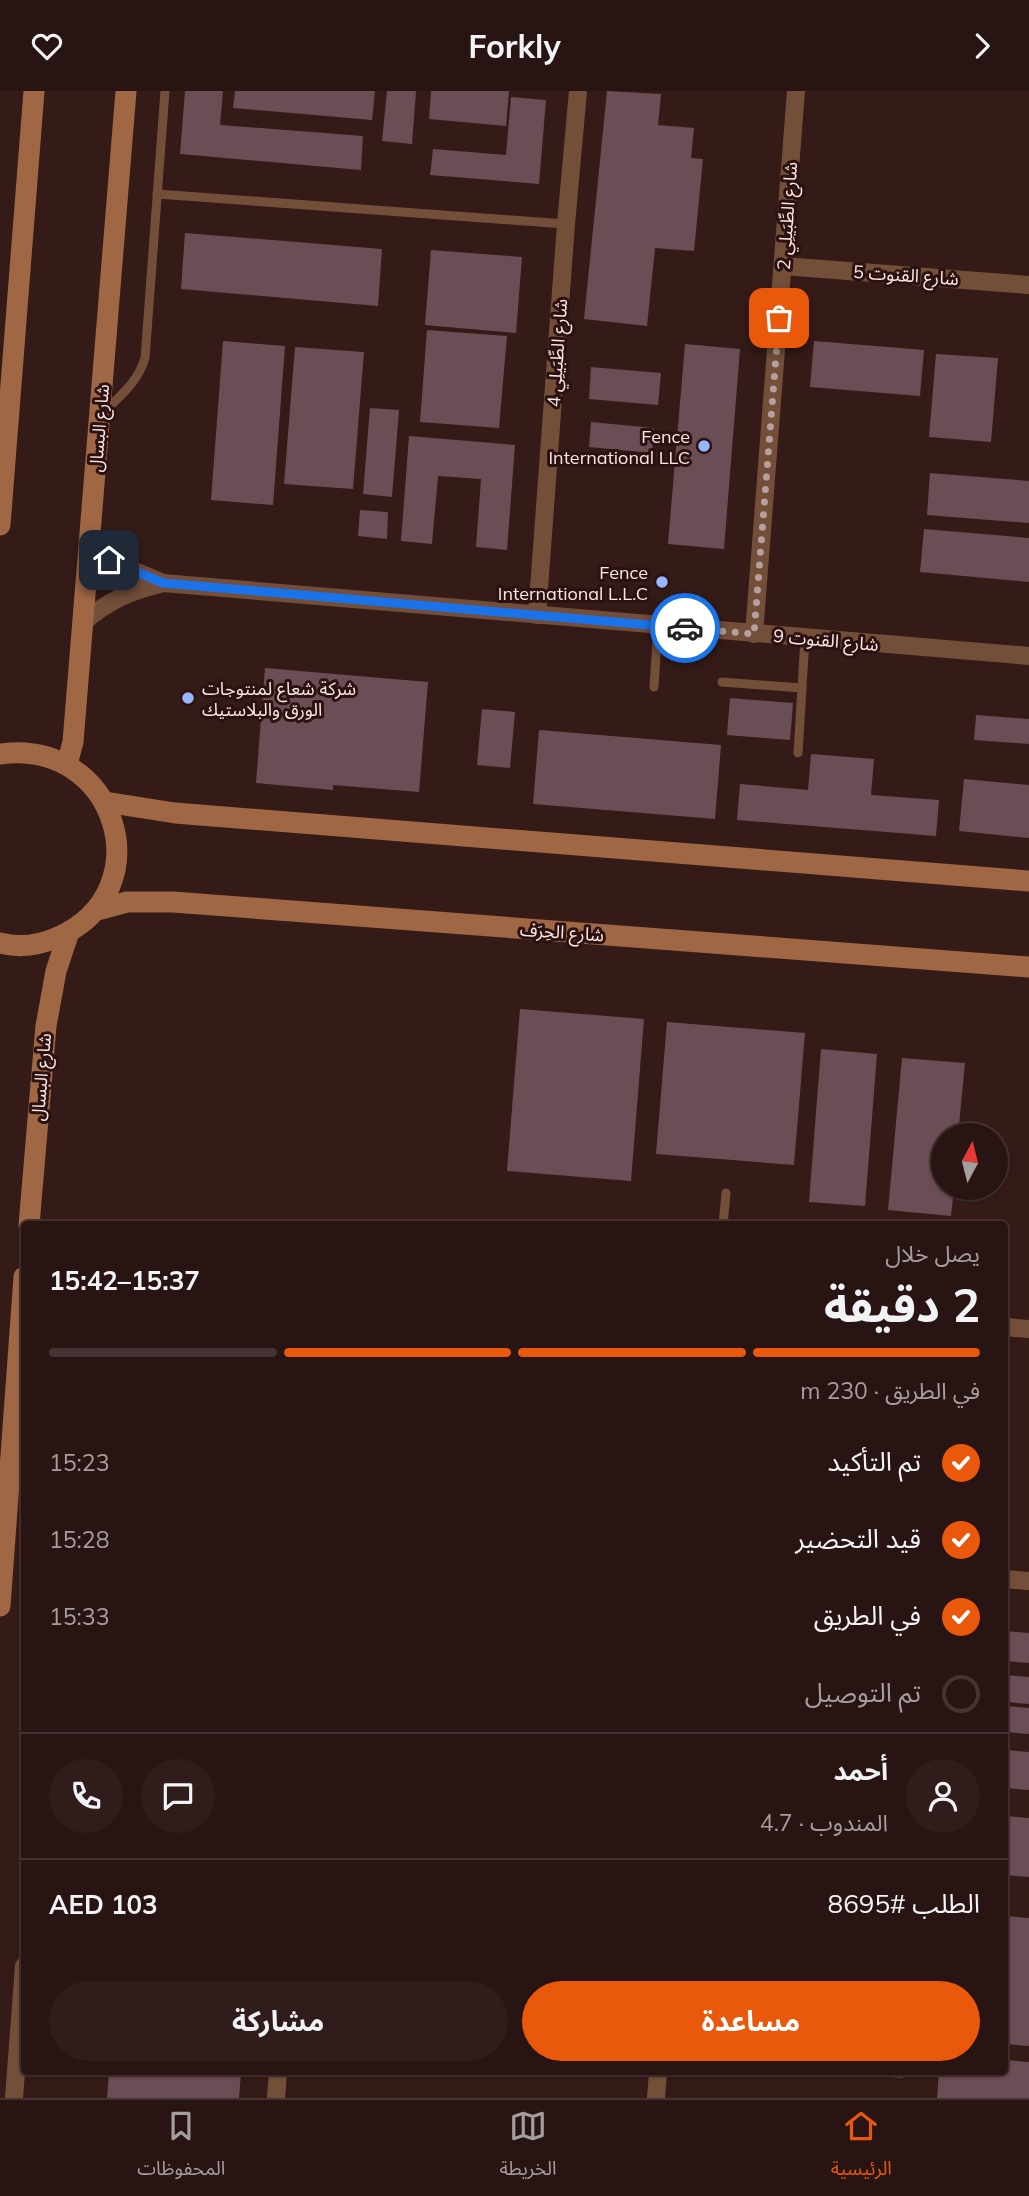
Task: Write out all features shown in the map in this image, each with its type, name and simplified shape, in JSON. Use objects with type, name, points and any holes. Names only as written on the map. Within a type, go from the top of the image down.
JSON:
[{"type":"street","points":[[0,525],[34,91]]},
{"type":"street","name":"شارع البسال","points":[[67,764],[73,742],[126,91]]},
{"type":"street","name":"شارع الطِّبَيلِي 4","points":[[537,615],[578,91]]},
{"type":"street","name":"شارع الطِّبَيلِي 2","points":[[754,634],[796,91]]},
{"type":"street","name":"شارع القنوت 5","points":[[783,266],[1029,285]]},
{"type":"street","name":"شارع القنوت 9","points":[[89,547],[109,560],[163,583],[1029,656]]},
{"type":"street","name":"شارع القنوت 9","points":[[82,623],[103,605],[129,592],[163,583]]},
{"type":"street","points":[[0,754],[18,752],[43,755],[67,764],[82,775],[105,802],[115,829],[116,858],[110,885],[97,910],[69,932],[49,941],[27,946],[0,943]]},
{"type":"street","points":[[105,802],[175,813],[1029,881]]},
{"type":"street","name":"شارع الحِرَف","points":[[97,910],[127,902],[173,902],[1029,967]]},
{"type":"street","name":"شارع البسال","points":[[29,1221],[46,1025],[56,971],[69,932]]},
{"type":"street","points":[[0,1606],[21,1318]]},
{"type":"street","points":[[1008,1327],[1029,1329]]},
{"type":"street","points":[[1008,1579],[1029,1581]]},
{"type":"street","points":[[14,2098],[21,2006]]},
{"type":"street","points":[[276,2098],[278,2075]]},
{"type":"street","points":[[656,2098],[658,2075]]},
{"type":"lane","points":[[100,416],[133,384],[145,358],[165,91]]},
{"type":"lane","points":[[157,194],[566,225]]},
{"type":"lane","points":[[654,687],[658,625]]},
{"type":"lane","points":[[798,753],[805,638]]},
{"type":"lane","points":[[722,682],[802,688]]},
{"type":"lane","points":[[723,1221],[726,1193]]},
{"type":"building","points":[[185,91],[223,91],[220,125],[363,136],[361,170],[180,154]]},
{"type":"building","points":[[235,91],[375,91],[372,120],[233,108]]},
{"type":"building","points":[[387,91],[416,91],[412,144],[382,141]]},
{"type":"building","points":[[431,91],[509,91],[506,126],[429,119]]},
{"type":"building","points":[[607,91],[661,94],[658,125],[694,128],[691,158],[703,159],[694,251],[655,248],[647,326],[584,319]]},
{"type":"building","points":[[511,97],[546,100],[539,184],[430,175],[433,149],[506,155]]},
{"type":"building","points":[[185,233],[382,249],[378,306],[181,289]]},
{"type":"building","points":[[431,250],[522,257],[516,333],[425,325]]},
{"type":"building","points":[[427,330],[507,336],[499,428],[420,422]]},
{"type":"building","points":[[223,341],[285,346],[273,505],[211,500]]},
{"type":"building","points":[[814,341],[924,350],[920,396],[810,387]]},
{"type":"building","name":"Fence International LLC","points":[[685,344],[740,349],[724,549],[668,544]]},
{"type":"building","points":[[295,347],[364,352],[353,489],[284,484]]},
{"type":"building","points":[[936,354],[998,358],[991,442],[929,437]]},
{"type":"building","points":[[591,367],[661,373],[658,405],[589,399]]},
{"type":"building","points":[[370,408],[399,410],[392,497],[363,494]]},
{"type":"building","points":[[591,422],[654,428],[652,453],[589,447]]},
{"type":"building","points":[[409,436],[515,445],[507,550],[476,547],[481,479],[438,476],[432,544],[401,541]]},
{"type":"building","points":[[930,473],[1029,481],[1029,523],[927,515]]},
{"type":"building","points":[[360,510],[388,512],[387,539],[358,536]]},
{"type":"building","points":[[924,529],[1029,538],[1029,582],[920,572]]},
{"type":"building","points":[[265,668],[428,682],[419,792],[333,785],[333,790],[256,783]]},
{"type":"building","points":[[730,698],[793,703],[790,740],[727,735]]},
{"type":"building","points":[[482,709],[515,712],[510,768],[477,765]]},
{"type":"building","points":[[976,715],[1029,719],[1029,744],[974,740]]},
{"type":"building","points":[[539,730],[721,745],[715,819],[533,804]]},
{"type":"building","points":[[811,754],[874,759],[871,795],[939,800],[936,836],[737,820],[740,784],[808,790]]},
{"type":"building","points":[[964,779],[1029,785],[1029,838],[959,831]]},
{"type":"building","points":[[520,1009],[644,1019],[631,1181],[507,1171]]},
{"type":"building","points":[[667,1022],[805,1033],[794,1165],[656,1154]]},
{"type":"building","points":[[821,1049],[877,1054],[865,1206],[809,1202]]},
{"type":"building","points":[[902,1058],[965,1063],[959,1123],[931,1123],[931,1201],[953,1201],[951,1216],[888,1210]]},
{"type":"building","points":[[1008,1631],[1029,1633],[1029,1663],[1008,1661]]},
{"type":"building","points":[[1008,1675],[1029,1677],[1029,1704],[1008,1702]]},
{"type":"building","points":[[1008,1706],[1029,1708],[1029,1734],[1008,1732]]},
{"type":"building","points":[[1008,1750],[1029,1752],[1029,1790],[1008,1788]]},
{"type":"building","points":[[1008,1816],[1029,1818],[1029,1877],[1008,1875]]},
{"type":"building","points":[[1008,1916],[1029,1918],[1029,2046],[1008,2044]]},
{"type":"building","points":[[1008,2060],[1029,2062],[1029,2098],[937,2098],[939,2075],[1008,2075]]},
{"type":"building","points":[[109,2075],[241,2075],[239,2098],[107,2098]]},
{"type":"building","points":[[867,2075],[904,2075],[903,2078]]},
{"type":"way so far","points":[[685,628],[754,634],[779,318]]},
{"type":"place","name":"Fence International LLC","points":[[704,446]]},
{"type":"place","name":"Fence International L.L.C","points":[[662,582]]},
{"type":"place","name":"شركة شعاع لمنتوجات الورق والبلاستيك","points":[[188,698]]},
{"type":"route","points":[[109,560],[163,583],[685,628]]}]
